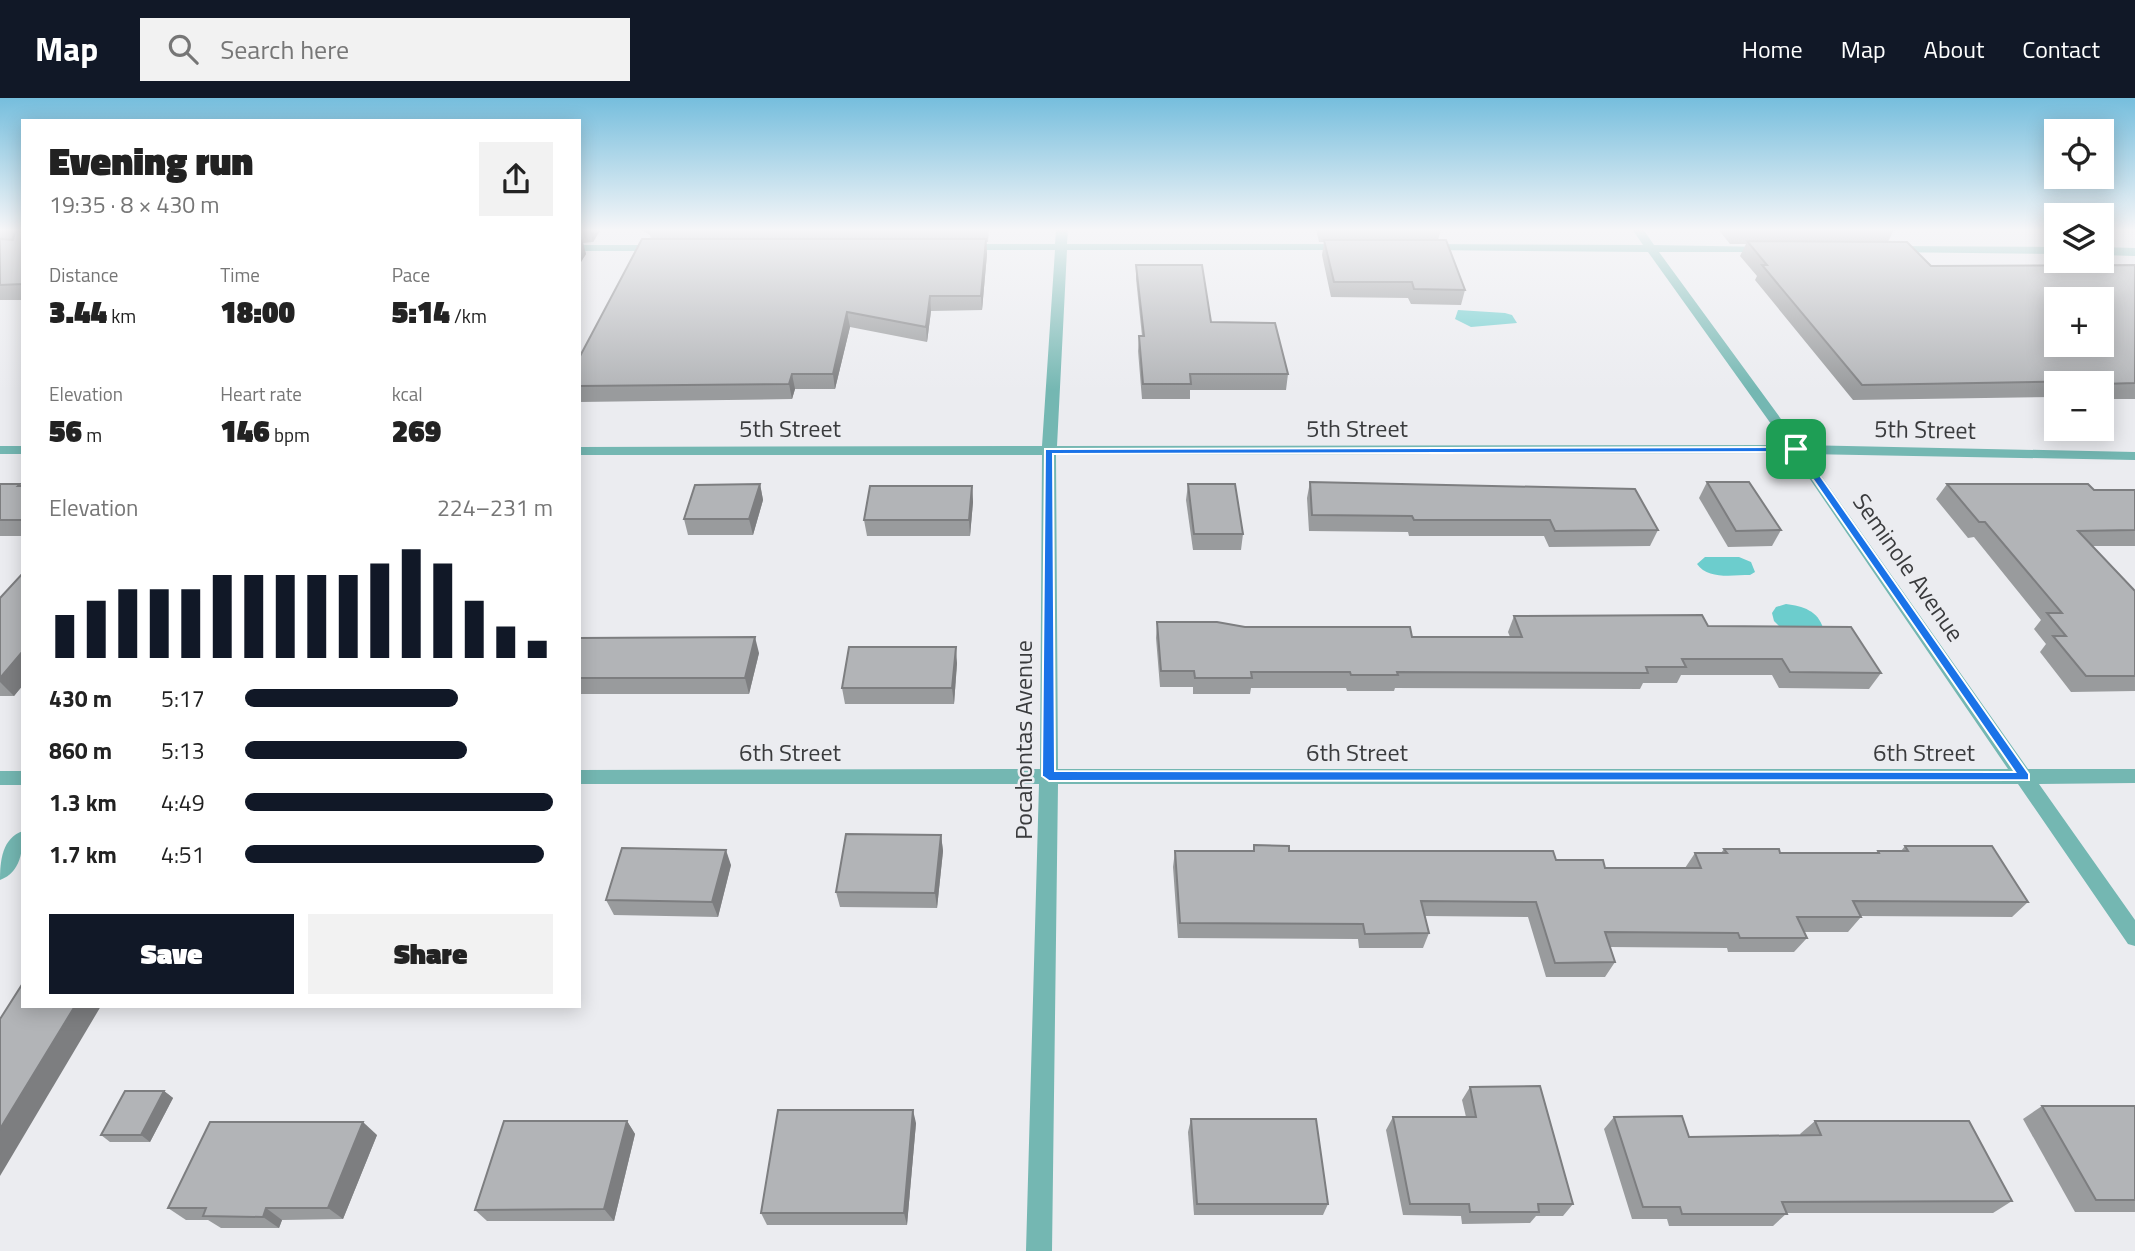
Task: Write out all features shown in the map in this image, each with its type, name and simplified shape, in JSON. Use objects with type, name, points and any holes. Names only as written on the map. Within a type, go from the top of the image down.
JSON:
[{"type":"street","name":"Pocahontas Avenue","points":[[1039,1251],[1049,776],[1049,452],[1059,283]]},
{"type":"street","name":"Seminole Avenue","points":[[1674,283],[1796,449],[2135,937]]},
{"type":"street","name":"5th Street","points":[[581,451],[1796,449],[2135,456]]},
{"type":"street","points":[[0,450],[21,450]]},
{"type":"street","name":"6th Street","points":[[581,777],[2135,776]]},
{"type":"street","points":[[0,778],[21,778]]},
{"type":"street","points":[[0,871],[21,842]]},
{"type":"water","points":[[1458,310],[1505,313],[1512,315],[1517,323],[1471,327],[1455,319]]},
{"type":"water","points":[[1705,557],[1739,557],[1751,562],[1755,572],[1750,575],[1714,575],[1697,564]]},
{"type":"water","points":[[1786,604],[1809,610],[1818,617],[1823,628],[1782,629],[1774,621],[1772,613],[1776,607]]},
{"type":"building","points":[[0,283],[21,283],[21,284],[0,285]]},
{"type":"building","points":[[619,283],[982,283],[981,296],[930,296],[926,327],[847,312],[833,374],[792,374],[789,384],[581,386],[581,354]]},
{"type":"building","points":[[1138,283],[1205,283],[1211,322],[1275,323],[1288,374],[1190,374],[1191,384],[1143,384],[1139,336],[1144,336]]},
{"type":"building","points":[[1412,283],[1462,283],[1465,290],[1414,289]]},
{"type":"building","points":[[1777,283],[2135,283],[2135,383],[2114,384],[2114,371],[2044,371],[2044,382],[1862,385]]},
{"type":"building","points":[[1310,482],[1635,489],[1658,530],[1555,531],[1550,520],[1414,520],[1412,516],[1312,515]]},
{"type":"building","points":[[1707,482],[1749,482],[1781,530],[1736,531]]},
{"type":"building","points":[[0,484],[20,484],[21,520],[0,520]]},
{"type":"building","points":[[760,484],[749,519],[684,519],[695,485]]},
{"type":"building","points":[[1188,484],[1235,484],[1243,534],[1194,534]]},
{"type":"building","points":[[1947,484],[2088,484],[2094,490],[2135,490],[2135,530],[2078,531],[2135,591],[2135,676],[2086,676],[2053,636],[2066,636],[2047,613],[2062,613],[1985,522],[1979,522]]},
{"type":"building","points":[[870,486],[972,486],[969,520],[864,520]]},
{"type":"building","points":[[21,575],[21,653],[0,678],[0,598]]},
{"type":"building","points":[[1702,615],[1708,626],[1851,627],[1881,673],[1790,672],[1782,659],[1682,659],[1686,667],[1646,667],[1648,673],[1397,672],[1398,675],[1351,675],[1350,672],[1251,672],[1252,678],[1195,678],[1194,671],[1161,671],[1157,622],[1217,622],[1245,627],[1410,627],[1412,637],[1522,637],[1514,616]]},
{"type":"building","points":[[755,637],[745,678],[581,678],[581,638]]},
{"type":"building","points":[[849,647],[956,647],[952,688],[842,688]]},
{"type":"building","points":[[846,834],[941,835],[935,893],[836,892]]},
{"type":"building","points":[[1254,845],[1289,846],[1289,851],[1553,851],[1556,860],[1603,860],[1605,868],[1701,868],[1695,853],[1727,853],[1724,849],[1779,849],[1780,853],[1879,853],[1878,851],[1908,851],[1905,846],[1992,846],[2028,902],[1853,901],[1861,917],[1797,917],[1807,938],[1740,938],[1738,933],[1605,932],[1615,962],[1555,963],[1536,902],[1421,901],[1429,933],[1365,934],[1363,924],[1180,923],[1175,851],[1254,851]]},
{"type":"building","points":[[622,848],[726,850],[712,902],[606,900]]},
{"type":"building","points":[[21,986],[21,1008],[74,1008],[0,1129],[0,1019]]},
{"type":"building","points":[[1540,1086],[1573,1204],[1538,1204],[1539,1212],[1470,1212],[1469,1204],[1410,1204],[1393,1117],[1476,1117],[1470,1087]]},
{"type":"building","points":[[125,1091],[164,1091],[141,1135],[101,1135]]},
{"type":"building","points":[[2042,1106],[2135,1106],[2135,1200],[2096,1200]]},
{"type":"building","points":[[778,1110],[913,1110],[904,1213],[761,1213]]},
{"type":"building","points":[[1682,1116],[1689,1137],[1821,1135],[1815,1121],[1969,1121],[2012,1201],[1782,1202],[1787,1214],[1682,1214],[1680,1207],[1643,1207],[1614,1117]]},
{"type":"building","points":[[1191,1119],[1316,1119],[1328,1204],[1197,1204]]},
{"type":"building","points":[[504,1121],[627,1121],[604,1209],[475,1210]]},
{"type":"building","points":[[210,1122],[363,1122],[328,1208],[266,1208],[263,1217],[203,1216],[206,1208],[168,1208]]},
{"type":"route","points":[[1796,449],[2025,777],[1049,776],[1049,452],[1796,449]]}]
